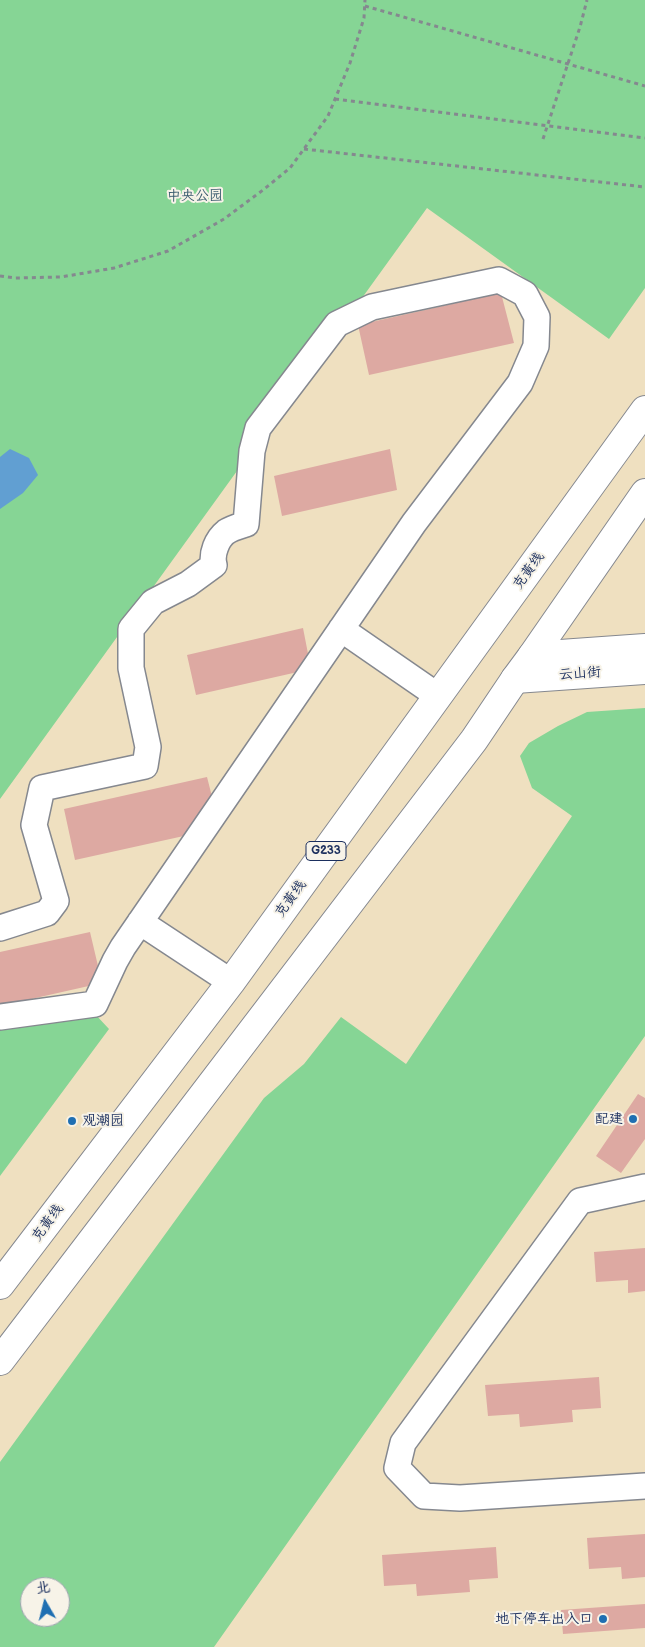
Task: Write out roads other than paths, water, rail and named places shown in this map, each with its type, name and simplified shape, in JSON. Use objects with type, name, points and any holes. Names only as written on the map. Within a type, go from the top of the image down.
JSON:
[{"type":"main road","name":"克黄线","points":[[0,1285],[231,982],[645,410]]},
{"type":"main road","points":[[0,1361],[474,740],[645,493]]},
{"type":"main road","name":"云山街","points":[[532,656],[645,648]]},
{"type":"main road","name":"云山街","points":[[515,679],[645,670]]},
{"type":"street","points":[[0,928],[47,913],[56,901],[34,825],[42,788],[145,766],[148,747],[131,668],[132,629],[153,602],[188,584],[214,565],[212,560],[217,543],[226,532],[246,524],[252,451],[258,428],[337,324],[372,307],[499,280],[525,294],[537,317],[536,346],[520,383],[414,523],[140,922],[115,961],[95,1004],[0,1017]]},
{"type":"street","points":[[341,629],[438,696]]},
{"type":"street","points":[[140,922],[231,982]]},
{"type":"street","points":[[645,1187],[580,1201],[403,1443],[397,1468],[424,1496],[460,1498],[645,1486]]},
{"type":"water","points":[[10,449],[29,458],[38,475],[23,493],[0,509],[0,457]]},
{"type":"place","name":"配建","points":[[633,1119]]},
{"type":"place","name":"观潮园","points":[[72,1121]]},
{"type":"place","name":"地下停车出入口","points":[[603,1619]]},
{"type":"park label","name":"中央公园","points":[[195,196]]}]
